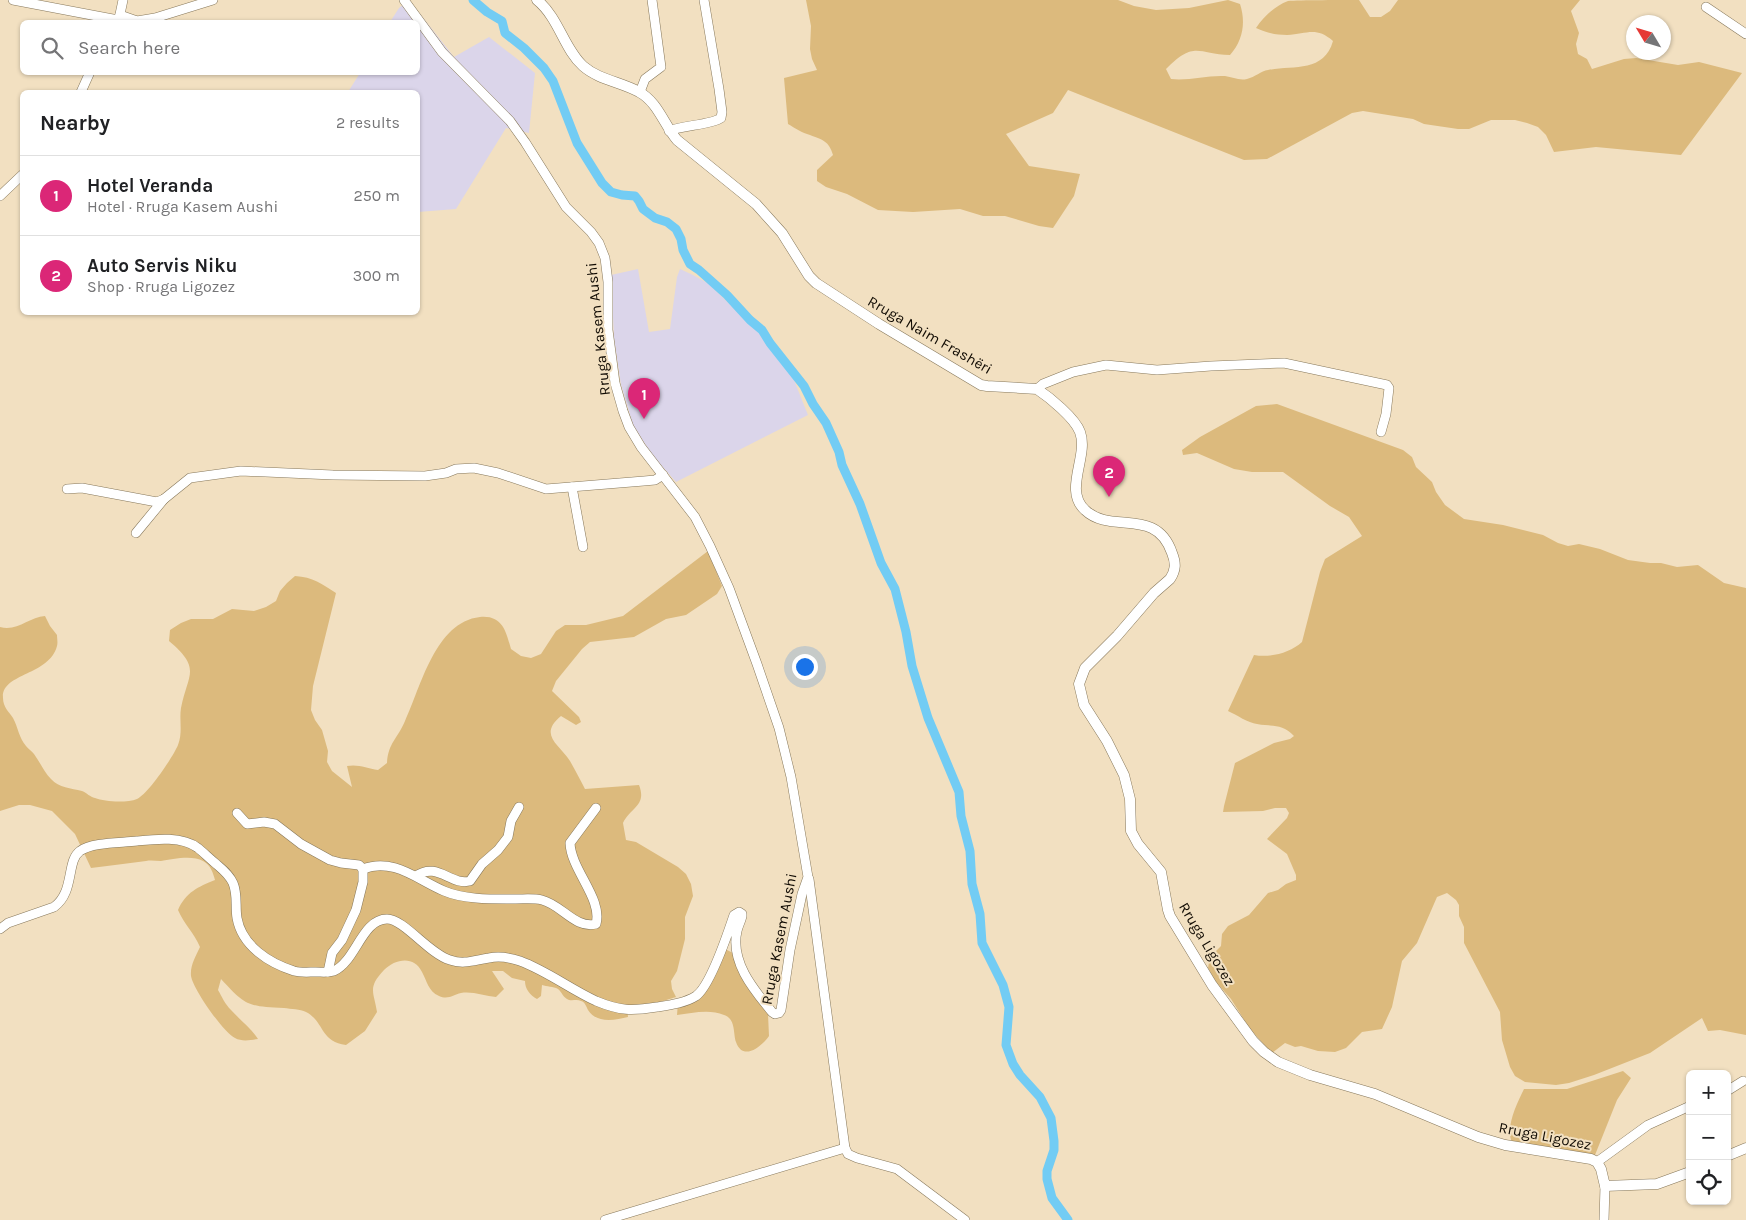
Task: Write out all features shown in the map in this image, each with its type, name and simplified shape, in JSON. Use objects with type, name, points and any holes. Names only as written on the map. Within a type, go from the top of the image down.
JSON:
[{"type":"street","points":[[12,0],[119,19],[124,0]]},
{"type":"street","points":[[143,20],[213,0]]},
{"type":"street","name":"Rruga Kasem Aushi","points":[[404,0],[419,20]]},
{"type":"street","name":"Rruga Naim Frashëri","points":[[537,0],[552,16],[579,62],[593,74],[640,92],[656,106],[669,131],[690,153],[756,204],[782,232],[809,276],[816,283],[879,324],[980,385],[1037,389]]},
{"type":"street","points":[[640,92],[645,79],[662,66],[652,0]]},
{"type":"street","points":[[669,131],[678,127],[714,122],[721,118],[719,89],[704,0]]},
{"type":"street","points":[[1706,7],[1746,34]]},
{"type":"street","name":"Rruga Kasem Aushi","points":[[328,972],[345,964],[369,928],[379,920],[388,919],[396,921],[432,951],[449,960],[463,963],[503,957],[520,961],[594,1000],[614,1008],[633,1011],[682,1002],[697,995],[715,967],[734,915],[739,912],[742,916],[737,932],[736,950],[748,982],[772,1012],[779,1014],[784,1003],[789,959],[802,894],[808,877],[791,777],[779,728],[728,588],[695,517],[641,447],[620,404],[615,383],[608,330],[608,282],[605,258],[599,243],[591,232],[566,207],[525,142],[510,122],[442,52],[420,22]]},
{"type":"street","points":[[81,90],[88,75]]},
{"type":"street","points":[[0,196],[20,177]]},
{"type":"street","points":[[1037,389],[1043,384],[1073,372],[1106,365],[1157,370],[1284,363],[1387,385],[1389,388],[1386,414],[1381,432]]},
{"type":"street","name":"Rruga Ligozez","points":[[1037,389],[1077,426],[1081,434],[1082,450],[1076,489],[1077,498],[1084,510],[1089,514],[1104,519],[1133,523],[1155,529],[1166,540],[1172,554],[1175,568],[1170,579],[1154,593],[1118,636],[1085,668],[1079,684],[1084,705],[1107,741],[1124,775],[1130,799],[1131,831],[1138,844],[1160,872],[1168,910],[1212,985],[1260,1048],[1288,1067],[1336,1084],[1375,1094],[1478,1137],[1525,1149],[1582,1156],[1597,1162],[1601,1169],[1605,1186]]},
{"type":"street","points":[[136,533],[164,499],[190,478],[241,471],[425,476],[446,473],[456,469],[474,468],[498,473],[546,489],[644,482],[655,480],[663,475]]},
{"type":"street","points":[[572,487],[583,547]]},
{"type":"street","points":[[67,489],[82,488],[150,502],[164,499]]},
{"type":"street","points":[[416,876],[429,871],[445,874],[460,882],[470,881],[482,864],[498,850],[508,837],[511,821],[519,807]]},
{"type":"street","points":[[363,869],[375,866],[398,868],[444,891],[482,899],[542,900],[552,904],[580,923],[590,926],[596,924],[598,913],[588,888],[575,864],[570,843],[596,808]]},
{"type":"street","points":[[0,930],[8,923],[54,907],[60,903],[67,892],[77,854],[84,849],[97,845],[150,840],[182,841],[196,847],[227,873],[233,882],[236,894],[237,919],[243,934],[253,948],[268,960],[289,969],[299,972],[328,972],[332,953],[342,940],[356,910],[363,882],[363,869],[359,864],[335,862],[310,850],[274,824],[264,822],[247,824],[237,813]]},
{"type":"street","points":[[808,877],[845,1148],[848,1154],[857,1158],[874,1161],[897,1169],[966,1220]]},
{"type":"street","points":[[1731,1088],[1743,1080]]},
{"type":"street","points":[[1597,1162],[1648,1125],[1686,1108]]},
{"type":"street","points":[[604,1220],[845,1148]]},
{"type":"street","points":[[1731,1154],[1746,1148]]},
{"type":"street","points":[[1604,1220],[1605,1186],[1657,1184],[1686,1173]]},
{"type":"shaded area","points":[[409,0],[454,57],[489,37],[535,73],[529,133],[506,128],[456,209],[420,212],[420,90],[349,90],[359,75],[420,75],[420,20],[391,20],[399,8]]},
{"type":"shaded area","points":[[806,0],[1118,0],[1134,6],[1156,10],[1189,8],[1228,0],[1240,4],[1243,18],[1238,44],[1230,55],[1190,52],[1184,54],[1166,69],[1171,79],[1225,76],[1241,80],[1268,70],[1306,66],[1323,58],[1329,51],[1333,41],[1327,36],[1316,32],[1279,35],[1256,28],[1270,12],[1288,1],[1359,0],[1370,17],[1381,17],[1390,11],[1398,0],[1580,0],[1571,11],[1579,33],[1576,44],[1578,54],[1587,59],[1592,69],[1626,59],[1678,65],[1699,62],[1742,73],[1681,155],[1596,147],[1554,152],[1546,135],[1538,127],[1515,120],[1491,120],[1469,129],[1458,129],[1363,111],[1352,113],[1267,159],[1244,160],[1068,90],[1053,113],[1006,134],[1029,166],[1080,174],[1074,196],[1053,228],[1005,216],[983,216],[960,209],[913,212],[878,210],[847,194],[826,187],[817,181],[817,170],[833,155],[830,147],[825,142],[801,132],[788,124],[784,78],[817,70],[810,49],[811,26]]},
{"type":"shaded area","points":[[638,269],[649,332],[670,329],[677,277],[680,269],[693,275],[709,284],[760,334],[794,380],[808,415],[676,482],[652,455],[633,425],[621,385],[614,338],[611,275]]},
{"type":"shaded area","points":[[1277,404],[1403,450],[1412,457],[1416,467],[1432,482],[1445,505],[1464,519],[1503,525],[1543,535],[1568,546],[1579,544],[1600,549],[1628,560],[1661,563],[1677,567],[1698,565],[1724,583],[1746,588],[1746,1035],[1720,1030],[1708,1031],[1702,1018],[1650,1053],[1594,1075],[1556,1085],[1525,1082],[1515,1076],[1510,1067],[1502,1040],[1500,1012],[1464,943],[1464,927],[1459,916],[1459,905],[1447,893],[1437,897],[1417,943],[1402,961],[1392,1007],[1382,1029],[1362,1032],[1346,1048],[1335,1052],[1318,1051],[1301,1046],[1295,1047],[1285,1043],[1272,1053],[1250,1029],[1208,968],[1210,957],[1221,946],[1222,934],[1228,926],[1249,915],[1268,893],[1296,880],[1296,875],[1287,854],[1267,839],[1287,818],[1289,813],[1286,808],[1263,811],[1223,812],[1235,763],[1274,743],[1290,739],[1294,736],[1281,727],[1246,721],[1228,711],[1254,655],[1280,654],[1302,642],[1325,559],[1362,536],[1349,517],[1330,506],[1283,472],[1252,472],[1234,469],[1197,453],[1183,455],[1182,450],[1200,437],[1256,406]]},
{"type":"shaded area","points":[[708,551],[722,586],[717,594],[686,615],[666,619],[634,637],[590,642],[556,681],[552,691],[579,717],[581,722],[576,725],[561,716],[554,723],[551,734],[556,744],[570,761],[585,789],[639,785],[641,792],[640,802],[623,823],[626,840],[636,842],[678,867],[686,874],[691,884],[693,896],[685,917],[685,939],[677,971],[671,981],[676,997],[647,1006],[627,1007],[628,1017],[601,1019],[588,1010],[584,1002],[567,999],[558,989],[542,985],[541,996],[537,999],[528,992],[525,981],[512,978],[503,971],[492,971],[504,989],[496,997],[461,993],[442,997],[430,989],[419,967],[409,961],[399,961],[388,966],[375,981],[373,995],[377,1012],[365,1031],[346,1045],[331,1040],[312,1016],[306,1012],[248,1003],[236,995],[221,979],[218,990],[224,1000],[258,1039],[241,1040],[235,1038],[223,1028],[193,982],[191,968],[200,947],[178,910],[189,894],[215,880],[208,865],[199,859],[182,858],[91,868],[75,834],[52,811],[30,805],[19,805],[0,811],[0,627],[12,628],[45,616],[57,635],[57,645],[52,656],[36,669],[17,678],[4,690],[4,704],[13,718],[24,743],[54,782],[99,799],[128,801],[142,796],[166,766],[178,745],[181,731],[181,708],[190,672],[186,658],[169,641],[170,630],[191,619],[213,619],[232,609],[254,611],[266,607],[276,601],[280,591],[295,576],[317,582],[336,593],[313,686],[311,710],[322,730],[328,751],[327,762],[332,771],[352,787],[347,766],[359,766],[378,770],[387,763],[391,745],[405,721],[432,658],[441,643],[452,631],[465,622],[480,617],[494,619],[499,622],[505,631],[511,649],[521,656],[531,658],[541,654],[556,631],[565,625],[586,625],[623,616]]},
{"type":"shaded area","points":[[725,949],[733,953],[768,1014],[769,1036],[757,1048],[748,1052],[739,1048],[731,1020],[728,1017],[719,1013],[707,1012],[677,1015],[678,1002],[690,1000]]},
{"type":"shaded area","points":[[1623,1071],[1631,1078],[1617,1100],[1595,1155],[1512,1142],[1510,1136],[1511,1123],[1515,1108],[1524,1089],[1567,1089]]},
{"type":"waterway","points":[[473,0],[487,12],[502,21],[505,33],[524,48],[544,68],[553,81],[577,143],[602,183],[611,192],[635,196],[643,209],[676,229],[690,264],[727,295],[762,330],[804,386],[826,423],[839,452],[842,465],[860,504],[881,563],[895,589],[912,666],[928,718],[959,792],[961,816],[970,851],[972,884],[980,914],[982,943],[1003,985],[1009,1007],[1006,1045],[1013,1064],[1020,1075],[1040,1097],[1051,1118],[1054,1150],[1047,1171],[1047,1179],[1052,1198],[1068,1220]]},
{"type":"place","name":"Hotel Veranda","points":[[644,419]]},
{"type":"place","name":"Auto Servis Niku","points":[[1109,497]]}]
